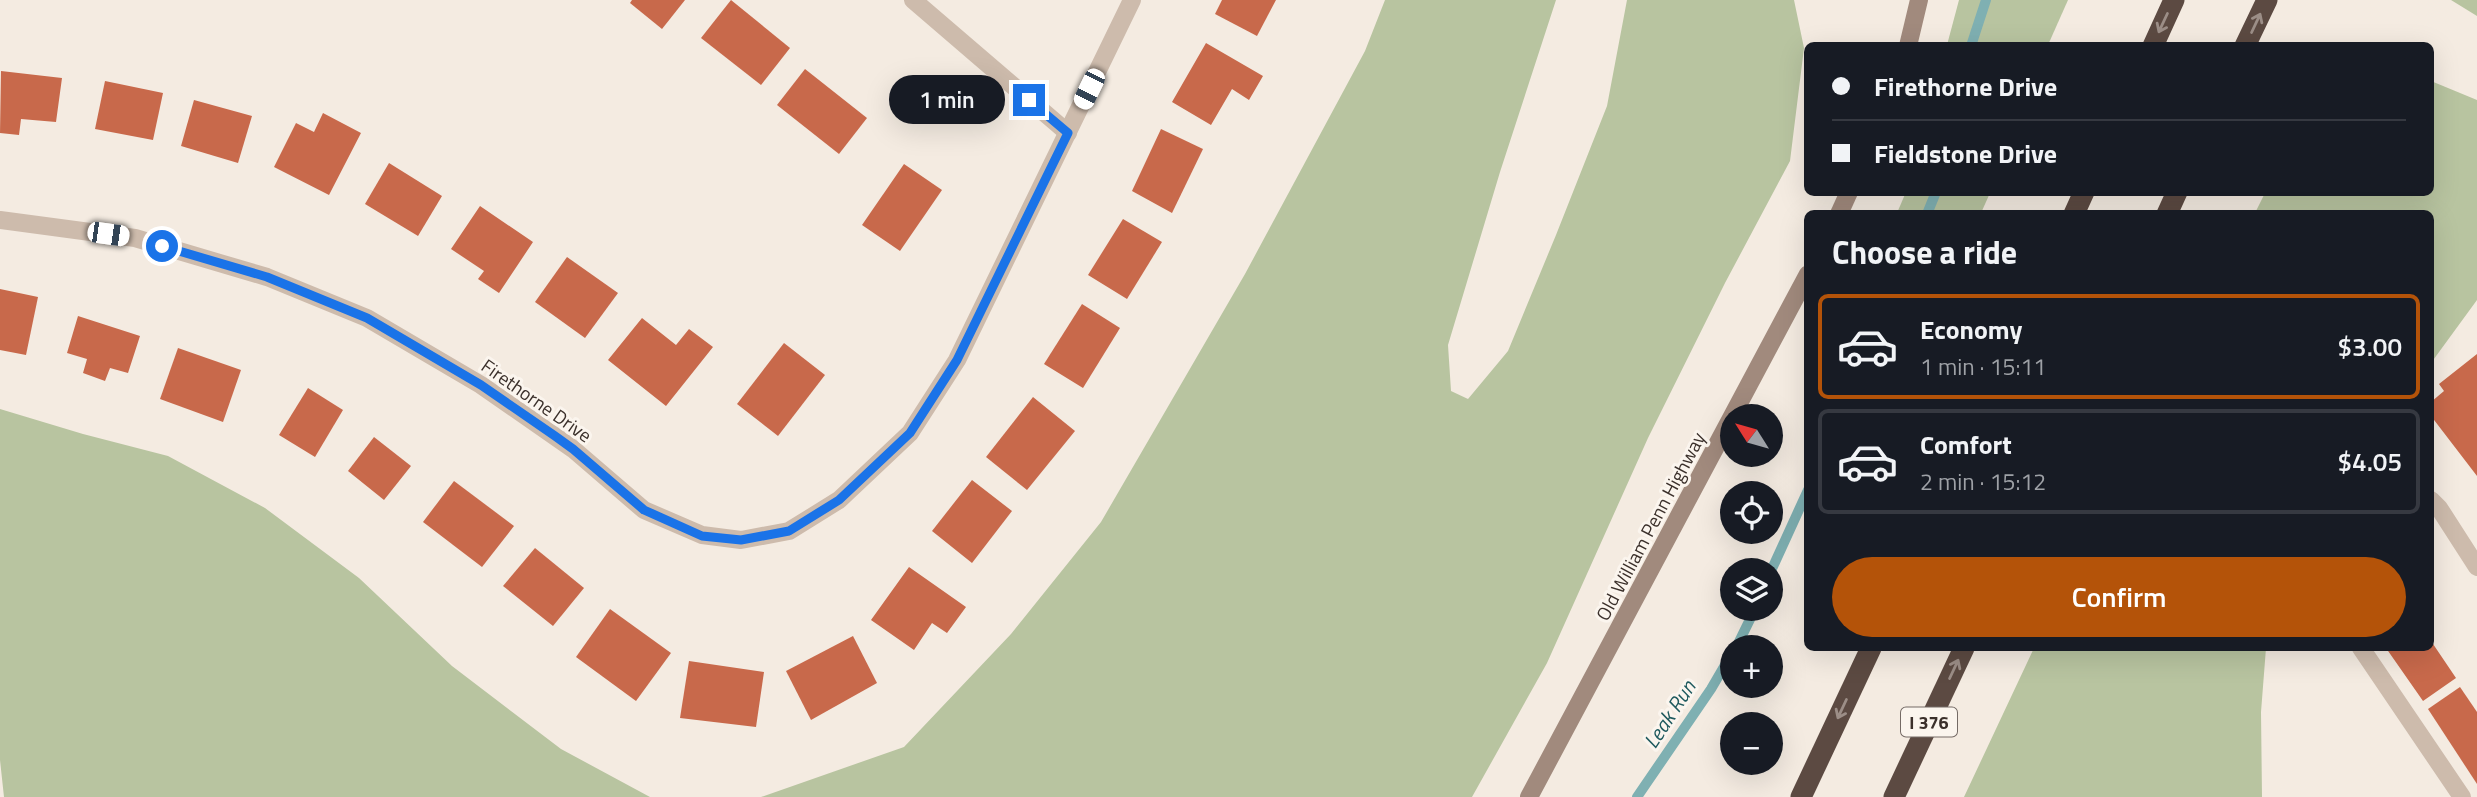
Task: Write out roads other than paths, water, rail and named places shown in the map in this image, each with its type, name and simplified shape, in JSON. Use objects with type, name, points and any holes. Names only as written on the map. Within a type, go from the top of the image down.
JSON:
[{"type":"highway","points":[[2155,42],[2174,0]]},
{"type":"highway","points":[[2247,42],[2267,0]]},
{"type":"highway","points":[[1801,797],[1870,651]]},
{"type":"highway","name":"I 376","points":[[1894,797],[1963,651]]},
{"type":"main road","points":[[1909,42],[1919,0]]},
{"type":"main road","name":"Old William Penn Highway","points":[[1529,797],[1804,281]]},
{"type":"street","points":[[913,0],[1068,133]]},
{"type":"street","name":"Firethorne Drive","points":[[0,220],[135,238],[267,277],[367,318],[481,385],[563,442],[644,510],[702,536],[741,540],[789,531],[839,500],[910,433],[957,360],[1132,0]]},
{"type":"street","points":[[2434,503],[2477,567]]},
{"type":"street","points":[[2363,651],[2462,797]]},
{"type":"waterway","name":"Leak Run","points":[[1972,42],[1986,0]]},
{"type":"waterway","name":"Leak Run","points":[[1929,210],[1934,196]]},
{"type":"waterway","name":"Leak Run","points":[[1777,558],[1804,499]]},
{"type":"waterway","name":"Leak Run","points":[[1742,635],[1749,621]]},
{"type":"waterway","name":"Leak Run","points":[[1637,797],[1720,674]]}]
